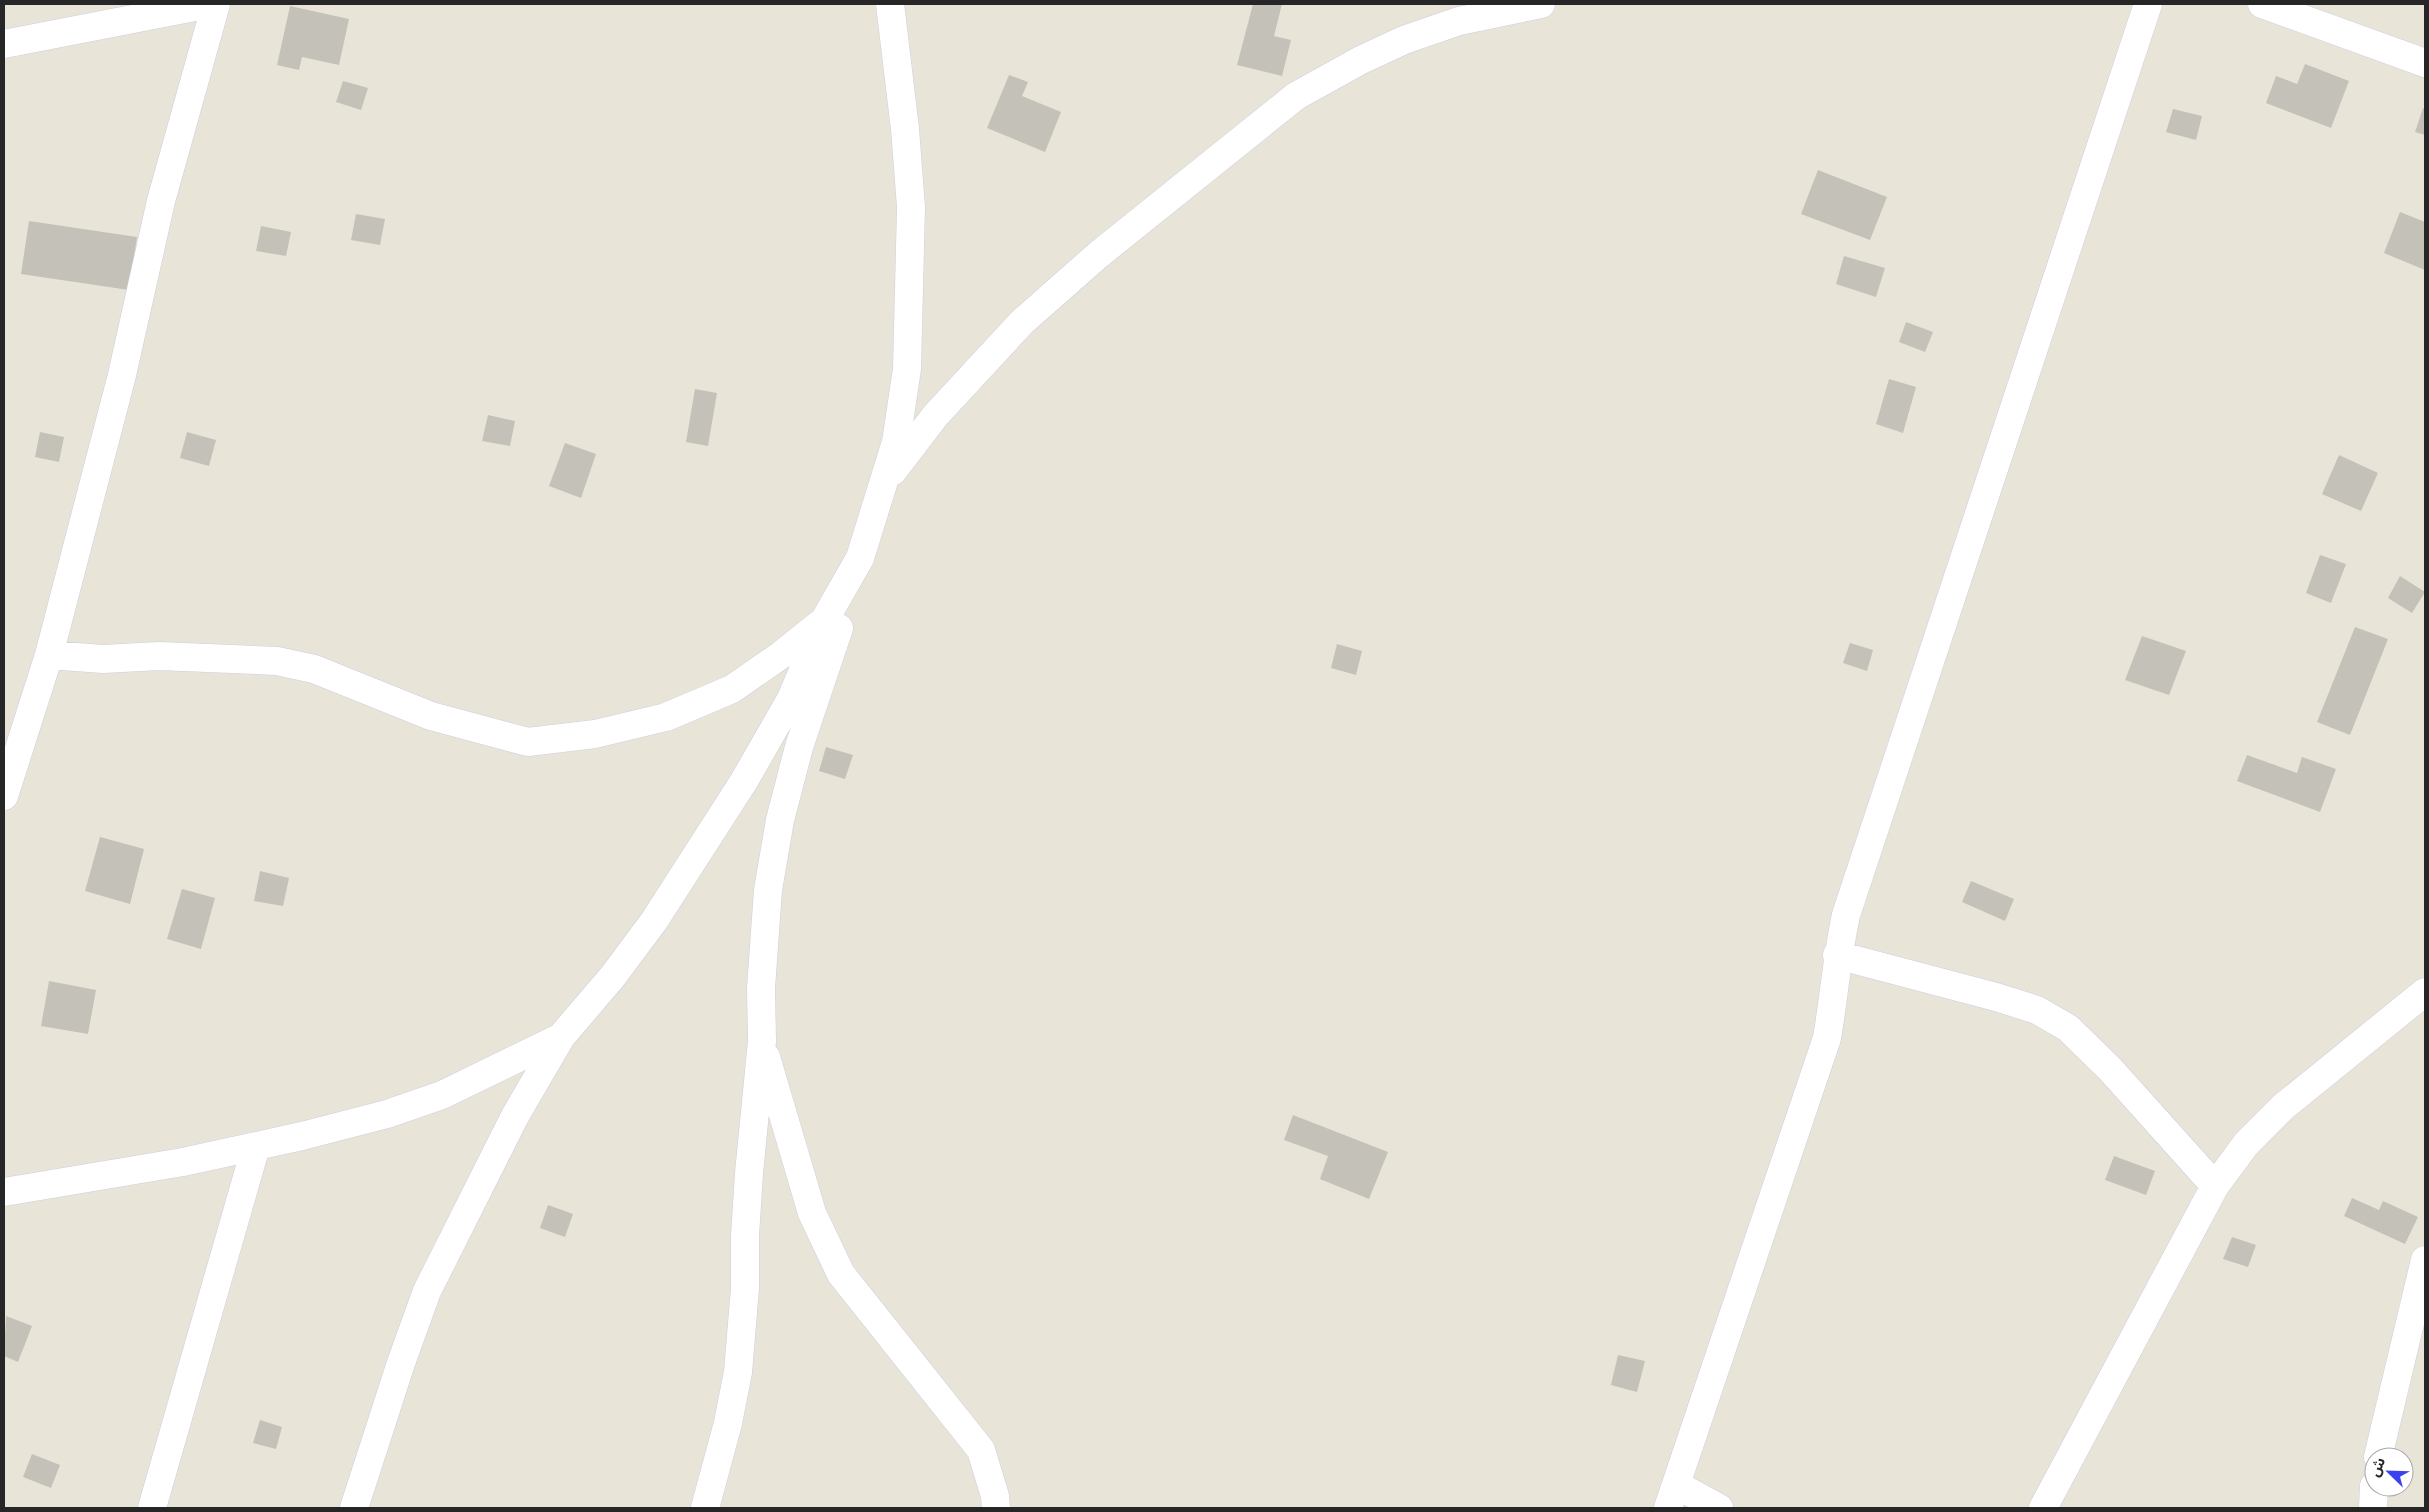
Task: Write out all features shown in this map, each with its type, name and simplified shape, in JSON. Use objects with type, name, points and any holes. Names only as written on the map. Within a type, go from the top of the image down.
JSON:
[{"type":"street","points":[[4,44],[210,4]]},
{"type":"street","points":[[4,796],[13,739],[49,655],[122,375],[161,201],[216,4]]},
{"type":"street","points":[[705,1508],[728,1423],[738,1372],[745,1288],[748,1173],[762,1041],[763,946],[768,890],[780,820],[799,747],[896,442],[905,378],[910,286],[911,207],[906,129],[890,4]]},
{"type":"street","points":[[881,487],[934,416],[1022,322],[1098,255],[1296,96],[1361,60],[1404,40],[1459,21],[1541,4]]},
{"type":"street","points":[[1719,1508],[1673,1497],[1826,1038],[1833,1005],[1837,955],[1846,915],[2148,4]]},
{"type":"street","points":[[2262,4],[2425,63]]},
{"type":"street","points":[[354,1508],[401,1363],[427,1291],[499,1147],[561,1037],[613,976],[697,856],[791,699],[824,621],[860,558]]},
{"type":"street","points":[[49,655],[103,659],[159,656],[277,661],[314,668],[431,716],[528,742],[595,734],[666,717],[732,689],[781,656],[824,621]]},
{"type":"street","points":[[1837,955],[1996,997],[2037,1010],[2068,1028],[2110,1069],[2214,1186]]},
{"type":"street","points":[[2043,1508],[2214,1186],[2246,1144],[2284,1106],[2425,992]]},
{"type":"street","points":[[4,1192],[183,1162],[387,1114],[442,1095],[561,1037]]},
{"type":"street","points":[[762,1041],[812,1213],[841,1274],[981,1450],[995,1496],[996,1508]]},
{"type":"street","points":[[152,1508],[256,1146]]},
{"type":"street","points":[[2380,1447],[2425,1260]]},
{"type":"building","points":[[1253,4],[1282,4],[1274,36],[1291,40],[1282,76],[1237,65]]},
{"type":"building","points":[[290,6],[349,19],[339,65],[302,57],[299,70],[277,65]]},
{"type":"building","points":[[2305,64],[2349,81],[2331,128],[2266,103],[2276,76],[2297,84]]},
{"type":"building","points":[[1009,75],[1028,82],[1022,96],[1061,112],[1045,152],[987,128]]},
{"type":"building","points":[[343,81],[368,88],[361,110],[336,102]]},
{"type":"building","points":[[2423,108],[2425,109],[2425,135],[2415,132]]},
{"type":"building","points":[[2173,109],[2202,116],[2196,140],[2166,132]]},
{"type":"building","points":[[1818,170],[1887,197],[1870,240],[1801,214]]},
{"type":"building","points":[[2400,212],[2425,222],[2425,270],[2384,253]]},
{"type":"building","points":[[356,214],[385,219],[380,245],[351,240]]},
{"type":"building","points":[[29,221],[137,237],[129,290],[21,274]]},
{"type":"building","points":[[261,226],[291,232],[286,256],[256,251]]},
{"type":"building","points":[[1844,256],[1885,268],[1876,297],[1836,284]]},
{"type":"building","points":[[1906,322],[1933,332],[1925,352],[1899,342]]},
{"type":"building","points":[[1889,379],[1916,387],[1903,433],[1876,424]]},
{"type":"building","points":[[695,389],[717,393],[708,446],[686,442]]},
{"type":"building","points":[[488,415],[515,421],[510,446],[482,441]]},
{"type":"building","points":[[40,432],[64,437],[59,462],[35,457]]},
{"type":"building","points":[[187,432],[216,440],[209,466],[180,458]]},
{"type":"building","points":[[565,443],[596,454],[581,498],[549,486]]},
{"type":"building","points":[[2339,455],[2378,473],[2361,511],[2322,494]]},
{"type":"building","points":[[2320,555],[2346,564],[2331,603],[2306,593]]},
{"type":"building","points":[[2400,576],[2425,592],[2412,613],[2388,598]]},
{"type":"building","points":[[2355,627],[2388,639],[2350,735],[2317,722]]},
{"type":"building","points":[[2142,636],[2186,651],[2169,695],[2125,680]]},
{"type":"building","points":[[1850,643],[1873,650],[1867,671],[1843,663]]},
{"type":"building","points":[[1337,644],[1362,651],[1356,675],[1331,668]]},
{"type":"building","points":[[826,747],[853,755],[845,779],[819,771]]},
{"type":"building","points":[[2247,755],[2297,773],[2302,757],[2336,769],[2320,812],[2237,781]]},
{"type":"building","points":[[100,837],[144,849],[130,904],[85,891]]},
{"type":"building","points":[[260,871],[289,878],[283,906],[254,901]]},
{"type":"building","points":[[1971,881],[2014,899],[2005,921],[1962,902]]},
{"type":"building","points":[[182,889],[215,898],[201,949],[167,939]]},
{"type":"building","points":[[49,981],[96,990],[88,1034],[41,1026]]},
{"type":"building","points":[[1293,1115],[1388,1152],[1369,1199],[1320,1179],[1328,1156],[1284,1140]]},
{"type":"building","points":[[2114,1156],[2155,1171],[2146,1195],[2105,1180]]},
{"type":"building","points":[[2352,1198],[2379,1210],[2383,1201],[2418,1217],[2405,1244],[2344,1216]]},
{"type":"building","points":[[548,1205],[573,1214],[565,1237],[540,1228]]},
{"type":"building","points":[[2232,1237],[2256,1245],[2248,1267],[2223,1259]]},
{"type":"building","points":[[6,1316],[32,1326],[18,1362],[4,1356]]},
{"type":"building","points":[[1618,1355],[1645,1361],[1637,1392],[1611,1385]]},
{"type":"building","points":[[260,1420],[282,1427],[276,1449],[253,1443]]},
{"type":"building","points":[[32,1454],[60,1465],[51,1488],[23,1477]]}]
